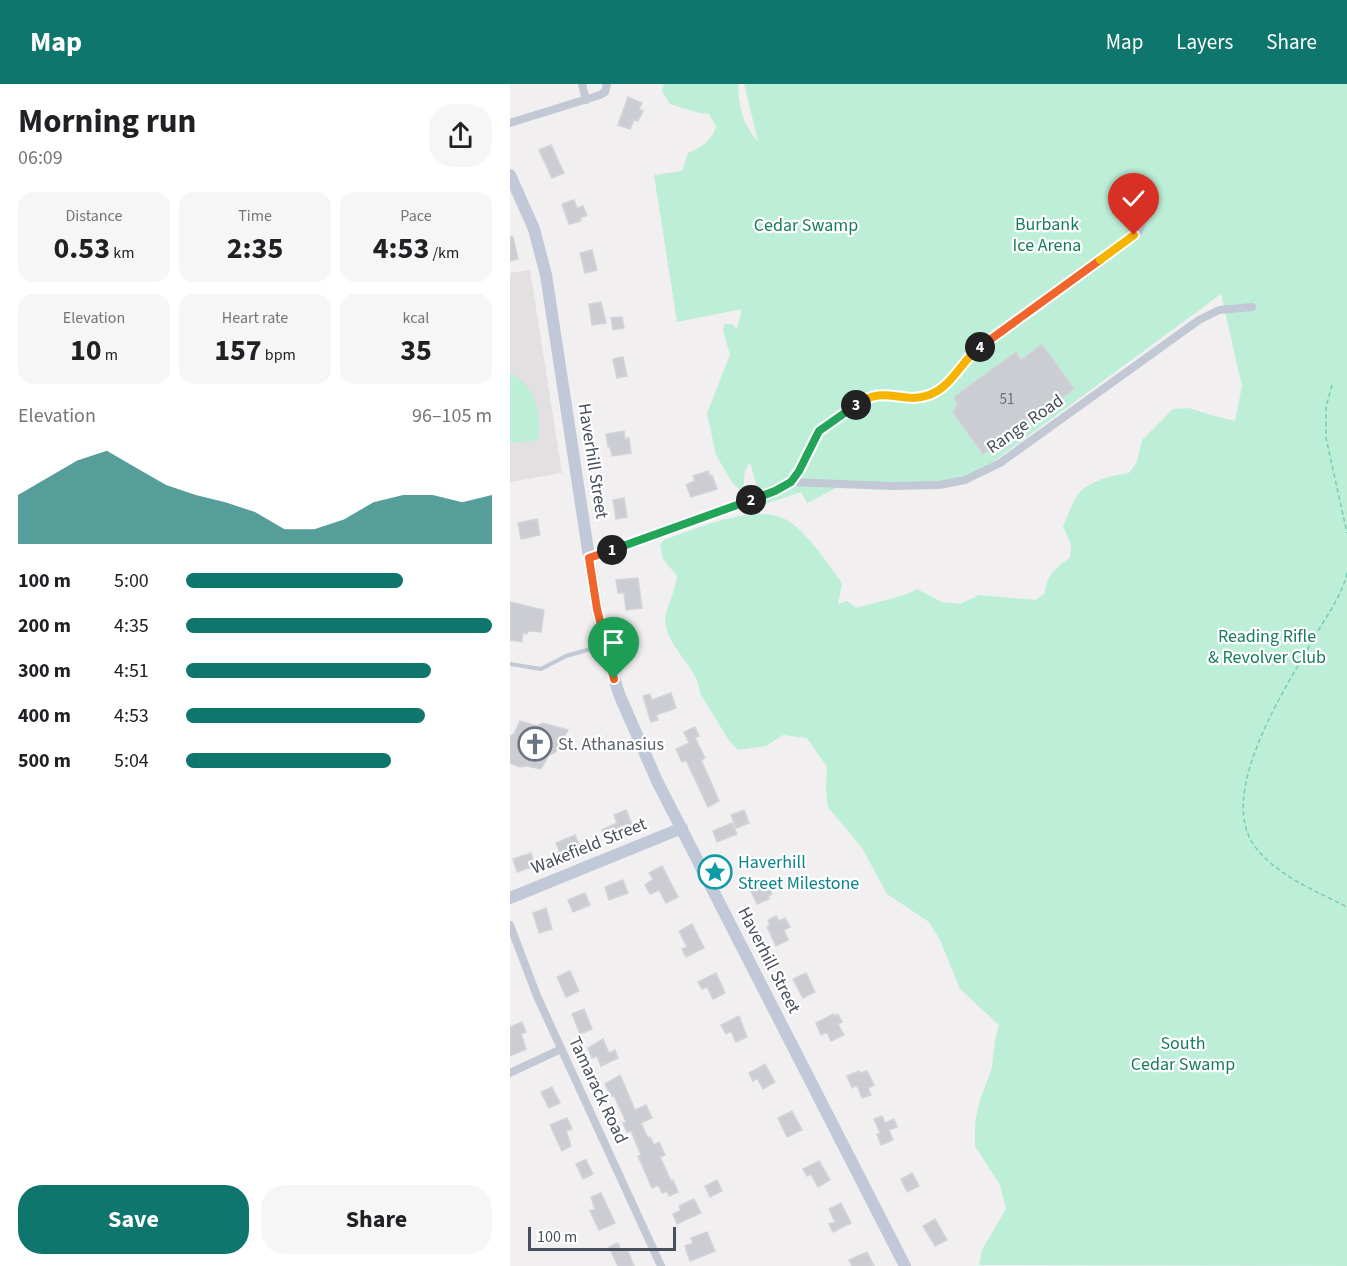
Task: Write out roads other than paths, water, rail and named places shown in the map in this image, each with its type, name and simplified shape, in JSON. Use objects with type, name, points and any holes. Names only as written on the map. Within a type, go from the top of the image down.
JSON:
[{"type":"street","points":[[582,84],[586,100]]},
{"type":"street","points":[[510,123],[603,94],[607,84]]},
{"type":"street","name":"Haverhill Street","points":[[510,175],[534,229],[546,275],[597,609],[614,679],[628,718],[905,1266]]},
{"type":"street","points":[[589,558],[757,498],[791,482],[799,471],[816,434],[823,427],[868,396],[920,397],[938,391],[950,381],[969,355],[1139,231],[1146,214]]},
{"type":"street","name":"Range Road","points":[[791,482],[939,486],[965,480],[1000,462],[1199,320],[1221,309],[1252,307]]},
{"type":"street","name":"Wakefield Street","points":[[510,898],[682,828]]},
{"type":"street","name":"Tamarack Road","points":[[510,925],[537,996],[662,1266]]},
{"type":"street","points":[[510,1073],[561,1049]]},
{"type":"lane","points":[[510,664],[541,669],[566,656],[605,645]]},
{"type":"place","name":"St. Athanasius","points":[[535,744]]},
{"type":"place","name":"Haverhill Street Milestone","points":[[715,872]]},
{"type":"park label","name":"Cedar Swamp","points":[[806,225]]},
{"type":"park label","name":"Burbank Ice Arena","points":[[1047,234]]},
{"type":"park label","name":"Reading Rifle & Revolver Club","points":[[1267,646]]},
{"type":"park label","name":"South Cedar Swamp","points":[[1183,1053]]}]
